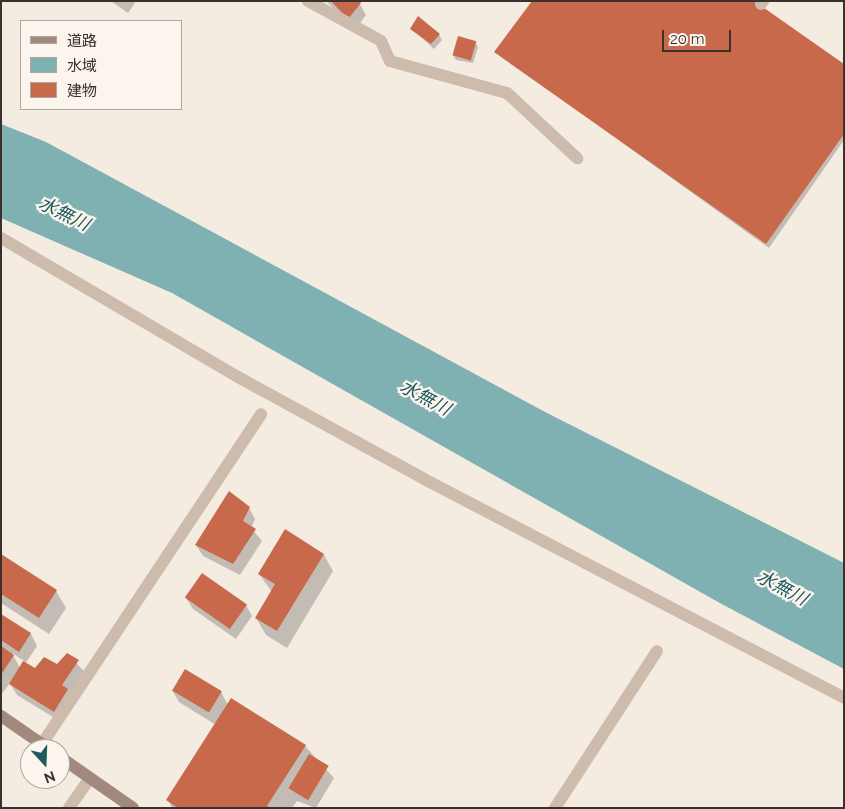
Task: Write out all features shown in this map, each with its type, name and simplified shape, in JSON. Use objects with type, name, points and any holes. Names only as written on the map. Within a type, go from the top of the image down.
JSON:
[{"type":"street","points":[[308,1],[381,41],[390,61],[508,93],[577,158]]},
{"type":"street","points":[[1,238],[238,377],[424,479],[844,698]]},
{"type":"street","points":[[51,739],[261,414]]},
{"type":"street","points":[[555,808],[657,651]]},
{"type":"street","points":[[1,716],[36,739]]},
{"type":"street","points":[[70,765],[133,808]]},
{"type":"street","points":[[69,808],[89,779]]},
{"type":"water","name":"水無川","points":[[1,124],[46,142],[547,413],[844,563],[844,669],[718,602],[172,293],[1,218]]},
{"type":"building","points":[[331,1],[360,1],[361,3],[348,19]]},
{"type":"building","points":[[532,1],[754,1],[844,64],[844,134],[766,244],[494,52]]},
{"type":"building","points":[[418,16],[440,34],[431,44],[410,29]]},
{"type":"building","points":[[458,36],[476,41],[471,60],[452,55]]},
{"type":"building","points":[[229,491],[250,507],[243,521],[256,529],[233,564],[195,545]]},
{"type":"building","points":[[285,529],[324,554],[277,631],[255,618],[275,584],[258,574]]},
{"type":"building","points":[[1,554],[57,590],[39,618],[1,594]]},
{"type":"building","points":[[202,573],[247,605],[230,629],[185,598]]},
{"type":"building","points":[[1,614],[31,633],[19,652],[1,640]]},
{"type":"building","points":[[1,646],[14,655],[1,675]]},
{"type":"building","points":[[67,653],[79,660],[62,685],[68,689],[54,712],[9,684],[23,661],[35,668],[44,657],[57,664]]},
{"type":"building","points":[[185,669],[222,691],[209,713],[172,690]]},
{"type":"building","points":[[231,698],[306,745],[267,806],[271,808],[178,808],[166,800]]},
{"type":"building","points":[[309,754],[329,766],[308,800],[288,788]]}]
